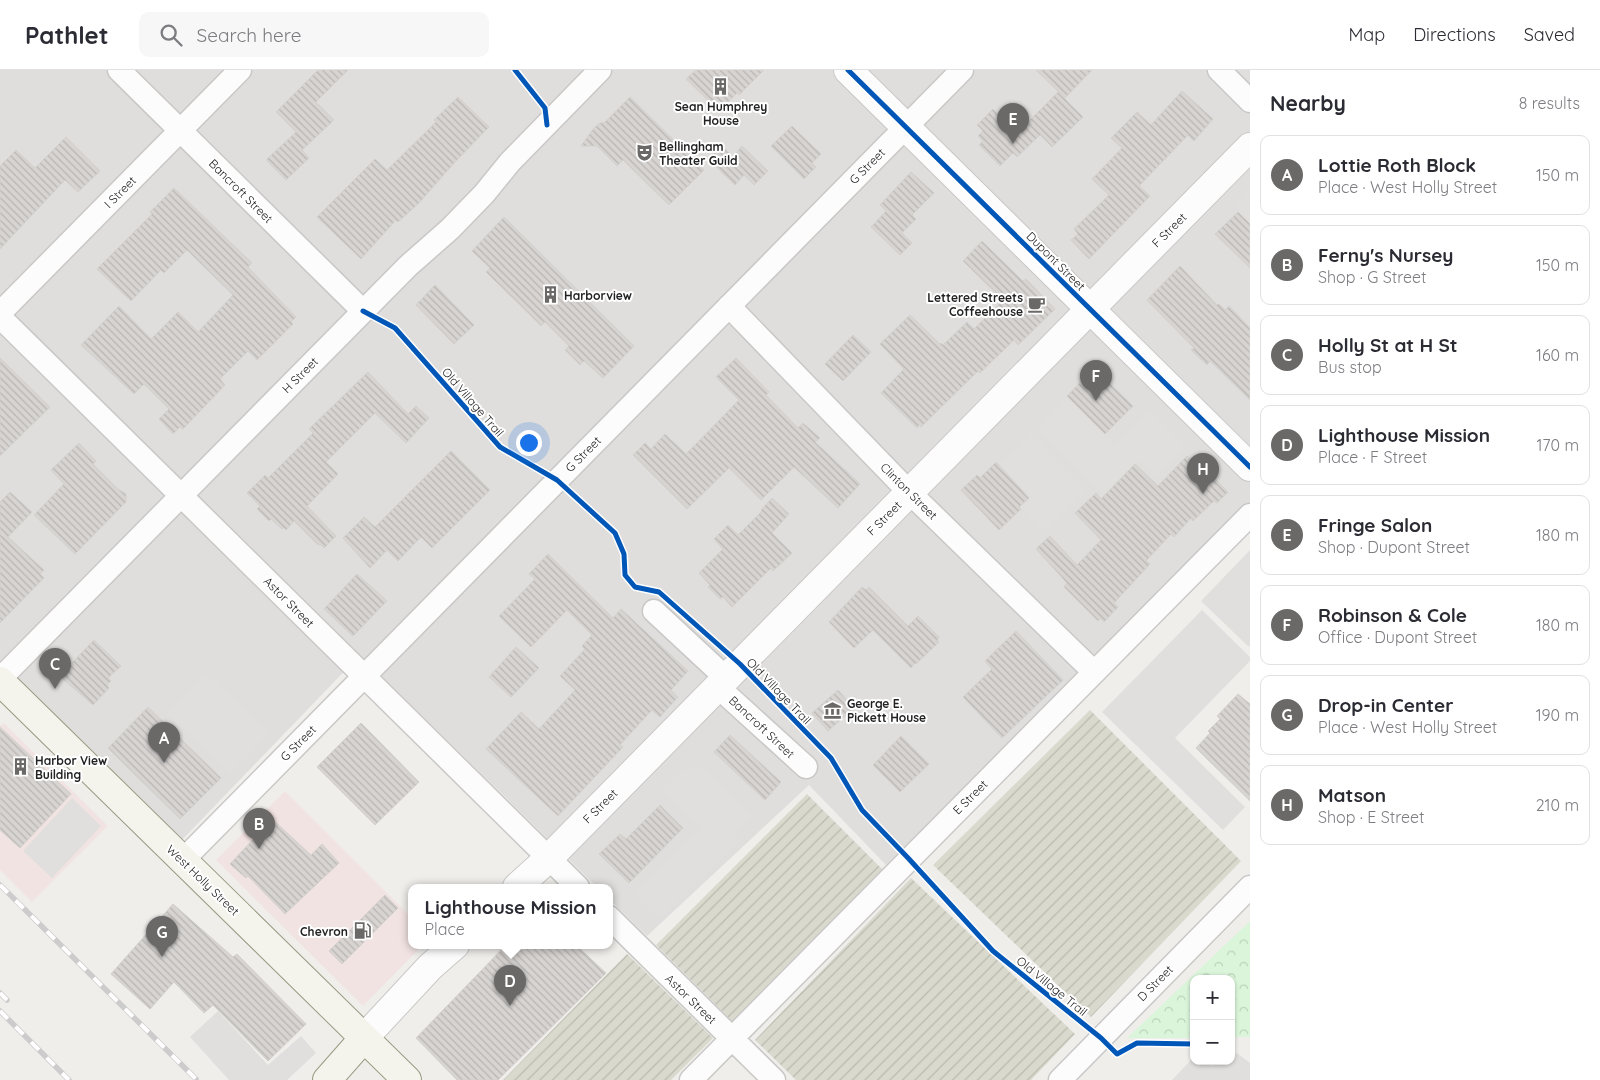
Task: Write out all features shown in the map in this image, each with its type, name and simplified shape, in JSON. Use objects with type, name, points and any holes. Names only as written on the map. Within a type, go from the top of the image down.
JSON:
[{"type":"main road","name":"West Holly Street","points":[[0,680],[407,1080]]},
{"type":"main road","points":[[327,1080],[364,1038]]},
{"type":"street","name":"Bancroft Street","points":[[119,70],[363,312]]},
{"type":"street","name":"I Street","points":[[0,314],[240,70]]},
{"type":"street","name":"H Street","points":[[0,680],[408,266],[450,229],[484,194],[510,162],[600,70]]},
{"type":"street","name":"Dupont Street","points":[[848,70],[1250,467]]},
{"type":"street","name":"G Street","points":[[183,860],[962,70]]},
{"type":"street","points":[[1219,70],[1250,101]]},
{"type":"street","name":"F Street","points":[[520,884],[549,858],[1250,147]]},
{"type":"street","name":"Clinton Street","points":[[729,306],[910,492],[1094,672]]},
{"type":"street","name":"Astor Street","points":[[0,318],[575,884]]},
{"type":"street","name":"E Street","points":[[691,1080],[1250,515]]},
{"type":"street","name":"Bancroft Street","points":[[654,610],[806,767]]},
{"type":"street","name":"D Street","points":[[1060,1080],[1250,886]]},
{"type":"street","name":"Astor Street","points":[[613,921],[774,1080]]},
{"type":"street","points":[[364,1038],[430,968],[451,949]]},
{"type":"shaded area","points":[[0,70],[1250,70],[1250,505],[886,865],[809,785],[647,936],[613,903],[613,884],[594,884],[360,655],[180,842],[0,660]]},
{"type":"shaded area","points":[[1223,70],[1250,70],[1250,78],[1241,88]]},
{"type":"shaded area","points":[[1250,192],[1250,221],[1235,207]]},
{"type":"shaded area","points":[[1014,265],[1025,277],[989,311],[978,299]]},
{"type":"shaded area","points":[[1067,399],[1114,445],[1148,410],[1185,447],[1156,477],[1138,460],[1103,495],[1037,430]]},
{"type":"shaded area","points":[[1032,435],[1085,489],[1044,529],[1022,507],[1031,497],[1000,465]]},
{"type":"shaded area","points":[[1250,550],[1250,645],[1249,647],[1201,601]]},
{"type":"shaded area","points":[[1202,610],[1250,657],[1250,661],[1175,738],[1245,807],[1223,830],[1102,712]]},
{"type":"shaded area","points":[[205,673],[270,732],[231,773],[167,714]]},
{"type":"shaded area","points":[[1090,710],[1241,861],[1091,1017],[933,865]]},
{"type":"shaded area","points":[[4,723],[108,826],[32,902],[0,870],[0,726]]},
{"type":"shaded area","points":[[703,766],[751,815],[733,833],[740,841],[660,919],[634,893],[701,827],[663,789],[682,770]]},
{"type":"shaded area","points":[[285,791],[408,914],[408,949],[419,949],[363,1006],[216,860]]},
{"type":"shaded area","points":[[807,794],[887,874],[736,1025],[656,945]]},
{"type":"shaded area","points":[[72,798],[101,826],[52,878],[23,851]]},
{"type":"shaded area","points":[[911,878],[1075,1034],[1031,1080],[796,1080],[755,1040]]},
{"type":"shaded area","points":[[627,954],[713,1038],[671,1080],[503,1080]]},
{"type":"shaded area","points":[[218,1011],[268,1065],[301,1036],[316,1053],[287,1080],[229,1080],[190,1037]]},
{"type":"shaded area","points":[[1237,1053],[1250,1063],[1250,1080],[1172,1080],[1190,1061],[1190,1065],[1235,1065],[1235,1054]]},
{"type":"green space","points":[[1250,921],[1250,1037],[1235,1037],[1235,975],[1193,975]]},
{"type":"green space","points":[[1190,978],[1190,1038],[1127,1038]]},
{"type":"building","points":[[318,70],[348,70],[316,102],[334,120],[302,150],[309,158],[286,180],[266,160],[296,132],[276,112]]},
{"type":"building","name":"Sean Humphrey House","points":[[696,70],[764,70],[739,95],[737,93],[719,111],[686,79]]},
{"type":"building","points":[[1036,70],[1092,70],[1065,98]]},
{"type":"building","points":[[1182,91],[1213,119],[1194,141],[1188,135],[1139,186],[1150,196],[1089,259],[1071,240],[1078,234],[1074,229],[1109,195],[1092,179],[1122,148],[1111,138],[1137,112],[1151,125]]},
{"type":"building","points":[[1058,92],[1083,117],[1052,147],[1040,135],[1017,157],[1013,153],[1000,166],[979,145],[983,141],[978,136],[983,131],[977,125],[993,109],[1004,121],[1012,113],[1025,125]]},
{"type":"building","points":[[458,97],[489,127],[419,203],[398,222],[396,220],[361,259],[317,217],[375,159],[387,170],[436,122],[434,120]]},
{"type":"building","name":"Bellingham Theater Guild","points":[[630,97],[704,170],[669,205],[623,160],[617,166],[597,146],[581,146],[594,128],[600,123],[604,123]]},
{"type":"building","points":[[792,126],[821,154],[812,163],[816,167],[804,179],[771,146]]},
{"type":"building","points":[[66,137],[100,171],[78,192],[65,180],[0,249],[0,166],[16,150],[35,168]]},
{"type":"building","points":[[721,145],[733,157],[742,146],[768,171],[754,185],[744,175],[735,185],[708,159]]},
{"type":"building","points":[[911,172],[934,193],[912,215],[916,219],[902,233],[912,243],[900,255],[871,227],[886,211],[880,205]]},
{"type":"building","points":[[174,188],[252,263],[248,267],[296,317],[291,322],[293,324],[257,360],[248,351],[220,379],[225,385],[183,429],[180,427],[173,434],[159,419],[169,409],[144,384],[134,394],[81,345],[119,306],[151,339],[178,312],[198,332],[233,295],[187,250],[164,273],[161,270],[131,301],[97,269],[152,214],[150,212]]},
{"type":"building","points":[[1238,212],[1250,224],[1250,268],[1215,234]]},
{"type":"building","name":"Harborview","points":[[504,217],[634,346],[603,378],[584,361],[580,365],[565,350],[569,346],[545,322],[541,326],[486,272],[490,268],[472,251]]},
{"type":"building","points":[[982,241],[1023,281],[1026,279],[1055,309],[1018,345],[1014,340],[980,373],[978,371],[921,427],[919,425],[917,428],[881,393],[904,369],[880,344],[910,315],[943,345],[967,322],[974,329],[1003,300],[963,261]]},
{"type":"building","points":[[1180,266],[1217,305],[1219,304],[1225,310],[1229,306],[1250,328],[1250,400],[1210,361],[1207,365],[1191,350],[1194,348],[1147,300]]},
{"type":"building","points":[[435,285],[474,325],[454,344],[416,305]]},
{"type":"building","points":[[853,335],[871,352],[843,381],[825,364]]},
{"type":"building","points":[[0,358],[50,407],[0,456]]},
{"type":"building","points":[[736,358],[769,392],[766,395],[798,428],[803,423],[820,438],[815,442],[860,484],[838,508],[794,467],[761,500],[729,468],[687,509],[633,455],[645,443],[651,449],[665,434],[686,454],[739,400],[716,377]]},
{"type":"building","points":[[1094,368],[1133,406],[1105,434],[1067,396]]},
{"type":"building","points":[[368,372],[408,414],[416,406],[429,418],[406,443],[375,413],[326,462],[338,474],[307,506],[336,536],[324,548],[320,544],[318,545],[294,521],[286,530],[283,527],[282,529],[271,519],[269,521],[257,509],[260,506],[247,493],[265,475],[268,478],[313,433],[309,429]]},
{"type":"building","points":[[79,443],[96,461],[93,464],[118,489],[126,494],[126,502],[75,554],[34,515],[64,484],[51,470]]},
{"type":"building","points":[[451,451],[490,490],[432,548],[421,537],[398,561],[387,550],[370,568],[343,538],[364,517],[375,527]]},
{"type":"building","points":[[1187,456],[1212,481],[1214,478],[1228,492],[1217,503],[1214,501],[1193,521],[1191,518],[1174,537],[1171,534],[1146,561],[1150,564],[1114,603],[1118,607],[1104,622],[1101,618],[1098,621],[1064,587],[1067,583],[1036,549],[1050,536],[1077,565],[1101,540],[1075,513],[1096,493],[1101,499],[1135,464],[1158,486]]},
{"type":"building","points":[[996,462],[1029,498],[1019,507],[1021,509],[999,530],[961,490],[977,475],[980,478]]},
{"type":"building","points":[[10,492],[32,512],[8,537],[44,570],[40,574],[44,578],[0,623],[0,502]]},
{"type":"building","points":[[772,498],[789,514],[772,533],[792,553],[773,571],[771,568],[732,607],[723,597],[720,599],[708,587],[710,585],[699,573],[723,549],[714,539],[728,525],[738,535]]},
{"type":"building","points":[[548,554],[613,618],[621,609],[688,671],[671,690],[678,697],[660,717],[652,710],[620,745],[623,747],[558,816],[486,749],[521,712],[539,729],[575,690],[560,676],[585,649],[582,646],[592,635],[567,610],[531,647],[499,616],[535,579],[529,574]]},
{"type":"building","points":[[357,574],[387,601],[353,636],[324,609]]},
{"type":"building","points":[[862,587],[866,590],[869,587],[908,626],[918,616],[939,637],[937,640],[939,642],[911,668],[873,630],[854,648],[829,622]]},
{"type":"building","points":[[1016,631],[1063,680],[1002,738],[963,697],[992,669],[985,661]]},
{"type":"building","points":[[94,640],[121,666],[108,678],[111,681],[107,685],[109,688],[93,705],[62,678],[67,672],[65,670]]},
{"type":"building","points":[[516,647],[539,668],[511,697],[489,677]]},
{"type":"building","name":"George E. Pickett House","points":[[838,690],[854,708],[828,731],[812,713]]},
{"type":"building","points":[[1238,694],[1250,704],[1250,801],[1196,748],[1210,733],[1208,731],[1220,719],[1217,716]]},
{"type":"building","points":[[148,707],[221,778],[180,819],[108,748]]},
{"type":"building","points":[[361,723],[419,782],[375,825],[317,767]]},
{"type":"building","name":"Harbor View Building","points":[[0,727],[71,794],[20,848],[0,830]]},
{"type":"building","points":[[730,735],[781,782],[765,800],[714,752]]},
{"type":"building","points":[[901,736],[929,764],[900,792],[873,765]]},
{"type":"building","points":[[660,805],[683,828],[629,883],[599,854],[620,834],[626,839]]},
{"type":"building","points":[[272,819],[311,855],[322,844],[339,863],[285,914],[248,876],[246,878],[230,864]]},
{"type":"building","name":"Chevron","points":[[385,895],[398,908],[342,964],[329,951]]},
{"type":"building","points":[[173,904],[233,957],[237,954],[306,1024],[268,1061],[213,1005],[204,1013],[174,982],[150,1009],[111,974]]},
{"type":"building","points":[[502,949],[580,949],[606,973],[498,1080],[457,1080],[416,1038]]},
{"type":"railway","points":[[0,885],[196,1079]]},
{"type":"railway","points":[[0,993],[7,1000]]},
{"type":"railway","points":[[0,1011],[69,1080]]},
{"type":"cycle path","points":[[515,70],[545,108],[547,125]]},
{"type":"cycle path","points":[[848,70],[1250,467]]},
{"type":"cycle path","name":"Old Village Trail","points":[[363,311],[395,328],[500,447],[557,480],[615,533],[624,554],[625,575],[635,587],[659,592],[740,664],[831,758],[862,810],[993,951],[1101,1038],[1117,1054],[1137,1043],[1190,1044]]},
{"type":"place","name":"Sean Humphrey House","points":[[721,87]]},
{"type":"place","name":"Fringe Salon","points":[[1013,144]]},
{"type":"place","name":"Bellingham Theater Guild","points":[[645,153]]},
{"type":"place","name":"Harborview","points":[[550,295]]},
{"type":"place","name":"Lettered Streets Coffeehouse","points":[[1037,304]]},
{"type":"place","name":"Robinson & Cole","points":[[1096,401]]},
{"type":"place","name":"Matson","points":[[1203,494]]},
{"type":"place","name":"Holly St at H St","points":[[55,689]]},
{"type":"place","name":"George E. Pickett House","points":[[833,710]]},
{"type":"place","name":"Lottie Roth Block","points":[[164,763]]},
{"type":"place","name":"Harbor View Building","points":[[21,767]]},
{"type":"place","name":"Ferny's Nursey","points":[[259,849]]},
{"type":"place","name":"Chevron","points":[[362,931]]},
{"type":"place","name":"Drop-in Center","points":[[162,957]]},
{"type":"place","name":"Lighthouse Mission","points":[[510,1006]]}]
